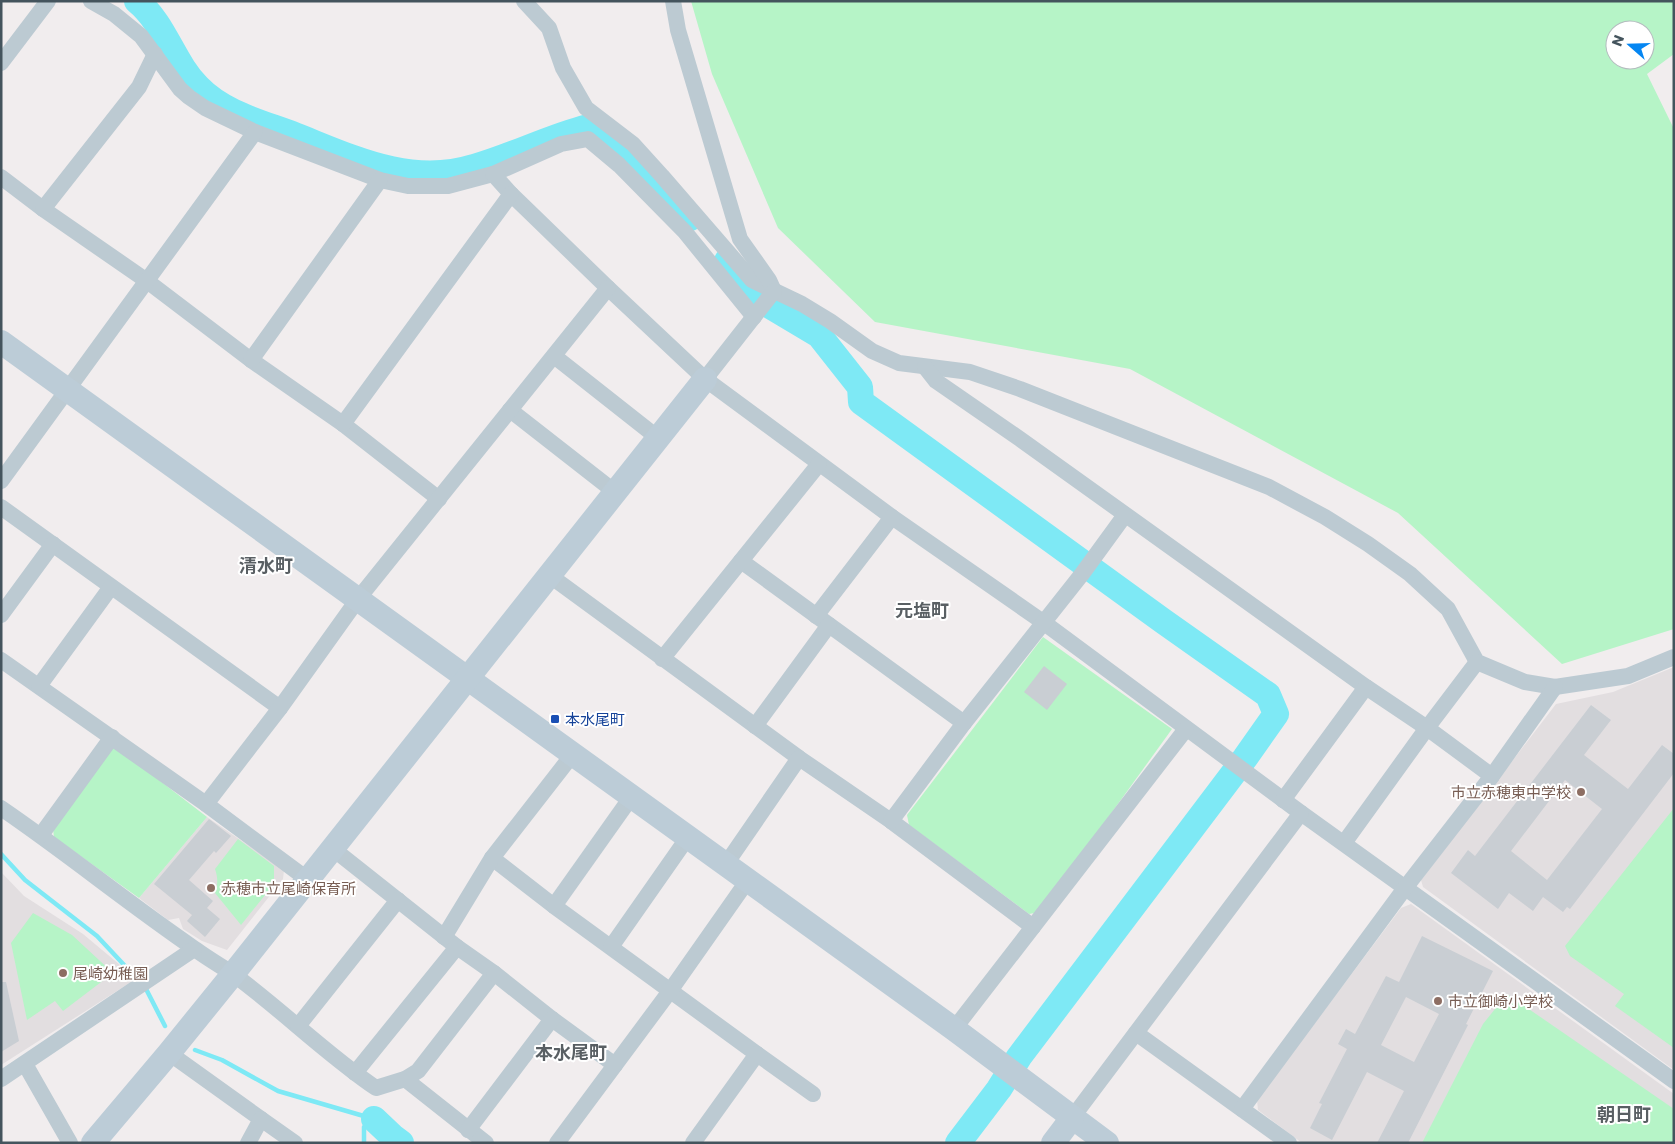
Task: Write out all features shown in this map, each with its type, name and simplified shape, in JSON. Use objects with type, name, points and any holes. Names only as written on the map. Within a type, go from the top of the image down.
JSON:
[{"type":"street","points":[[1,64],[48,1]]},
{"type":"street","points":[[92,1],[114,14],[141,36],[188,98],[255,132],[380,180],[408,186],[448,186],[493,174],[561,144],[588,139],[619,165],[685,232],[754,317]]},
{"type":"street","points":[[525,1],[549,28],[563,68],[586,108],[633,144],[752,280],[802,304],[872,351],[900,363],[970,372],[1020,388],[1277,491],[1354,535],[1410,574],[1448,609],[1477,662],[1526,682],[1556,687],[1628,676],[1674,657]]},
{"type":"street","points":[[673,1],[678,30],[740,238],[769,280],[774,291]]},
{"type":"street","points":[[43,209],[139,87],[156,54]]},
{"type":"street","points":[[1,481],[255,132]]},
{"type":"street","points":[[493,174],[511,194],[608,288],[705,379],[892,517],[1043,622],[1186,729],[1674,1081]]},
{"type":"street","points":[[1,177],[43,209],[147,281],[251,360],[343,424],[439,499]]},
{"type":"street","points":[[251,360],[380,180]]},
{"type":"street","points":[[343,424],[511,194]]},
{"type":"street","points":[[206,804],[280,708],[358,599],[608,288]]},
{"type":"street","points":[[92,1143],[233,974],[774,291]]},
{"type":"street","points":[[1,342],[954,1028],[1107,1143]]},
{"type":"street","points":[[554,356],[658,438]]},
{"type":"street","points":[[925,367],[936,381],[1492,776]]},
{"type":"street","points":[[510,410],[615,492]]},
{"type":"street","points":[[662,659],[819,464]]},
{"type":"street","points":[[1,507],[280,708]]},
{"type":"street","points":[[891,821],[964,723],[1087,568],[1125,515]]},
{"type":"street","points":[[755,726],[822,621],[892,517]]},
{"type":"street","points":[[1,615],[53,544]]},
{"type":"street","points":[[741,561],[964,723]]},
{"type":"street","points":[[549,575],[799,758],[891,821],[1033,927]]},
{"type":"street","points":[[39,686],[112,587]]},
{"type":"street","points":[[1,660],[206,804],[307,880]]},
{"type":"street","points":[[1344,843],[1477,662]]},
{"type":"street","points":[[1284,800],[1366,687]]},
{"type":"street","points":[[1242,1109],[1405,888],[1492,776],[1556,687]]},
{"type":"street","points":[[954,1028],[1186,729]]},
{"type":"street","points":[[41,835],[112,737]]},
{"type":"street","points":[[444,937],[492,858],[573,754]]},
{"type":"street","points":[[726,864],[799,758]]},
{"type":"street","points":[[554,906],[632,796]]},
{"type":"street","points":[[1,808],[41,835],[194,949],[233,974],[376,1088],[405,1079],[418,1071],[494,973]]},
{"type":"street","points":[[1053,1143],[1301,812]]},
{"type":"street","points":[[610,947],[688,837]]},
{"type":"street","points":[[332,848],[457,947],[615,1065]]},
{"type":"street","points":[[492,858],[554,906],[813,1094]]},
{"type":"street","points":[[557,1143],[670,991],[748,880]]},
{"type":"street","points":[[298,1026],[398,900]]},
{"type":"street","points":[[355,1073],[457,947]]},
{"type":"street","points":[[1,1079],[194,949]]},
{"type":"street","points":[[468,1130],[552,1019]]},
{"type":"street","points":[[1136,1033],[1289,1143]]},
{"type":"street","points":[[169,1053],[295,1143]]},
{"type":"street","points":[[693,1143],[757,1054]]},
{"type":"street","points":[[25,1064],[70,1143]]},
{"type":"street","points":[[405,1079],[486,1143]]},
{"type":"street","points":[[248,1143],[261,1119]]},
{"type":"shaded area","name":"市立赤穂東中学校","points":[[1674,667],[1674,1070],[1423,887],[1421,880],[1556,704],[1613,692]]},
{"type":"shaded area","name":"赤穂市立尾崎保育所","points":[[207,817],[284,870],[283,879],[227,950],[202,941],[183,929],[179,918],[168,920],[139,898]]},
{"type":"shaded area","name":"尾崎幼稚園","points":[[1,872],[24,896],[83,934],[120,965],[131,982],[1,1065]]},
{"type":"shaded area","name":"市立御崎小学校","points":[[1411,904],[1674,1094],[1674,1143],[1302,1143],[1258,1110],[1257,1100],[1401,908]]},
{"type":"green space","points":[[691,1],[1674,1],[1674,54],[1655,68],[1655,20],[1605,20],[1605,70],[1652,70],[1647,74],[1674,129],[1674,629],[1562,664],[1398,513],[1130,369],[875,322],[778,228],[712,74]]},
{"type":"green space","points":[[1043,637],[1172,729],[1040,912],[1029,914],[909,825],[907,815]]},
{"type":"green space","points":[[116,747],[207,817],[139,898],[54,837],[53,829],[108,750]]},
{"type":"green space","points":[[1674,808],[1674,1048],[1615,1006],[1624,994],[1570,956],[1565,946]]},
{"type":"green space","points":[[238,839],[274,866],[274,884],[241,925],[215,893],[217,875],[215,869]]},
{"type":"green space","points":[[33,913],[72,935],[113,973],[63,1011],[55,1001],[27,1020],[11,943]]},
{"type":"green space","points":[[1507,994],[1674,1109],[1674,1143],[1422,1143],[1483,1024]]},
{"type":"building","points":[[1044,666],[1067,684],[1047,710],[1024,692]]},
{"type":"building","points":[[1591,705],[1611,720],[1584,755],[1628,789],[1662,745],[1674,754],[1674,773],[1570,909],[1567,907],[1563,912],[1543,897],[1533,911],[1509,893],[1498,909],[1451,873],[1468,850],[1475,856]],"holes":[[[1565,780],[1602,809],[1547,880],[1511,851]]]},
{"type":"building","points":[[209,819],[231,836],[216,853],[214,851],[189,880],[213,901],[207,908],[220,919],[205,937],[187,921],[192,915],[154,884]]},
{"type":"building","points":[[1422,936],[1493,971],[1466,1024],[1468,1025],[1408,1143],[1377,1143],[1404,1091],[1367,1072],[1332,1140],[1310,1128],[1322,1104],[1319,1103],[1347,1049],[1338,1044],[1346,1029],[1355,1034],[1386,976],[1399,982]],"holes":[[[1406,997],[1439,1014],[1414,1062],[1381,1045]]]},
{"type":"building","points":[[1,982],[6,982],[19,1041],[1,1052]]},
{"type":"waterway","points":[[137,1],[155,21],[189,77],[198,87],[219,104],[255,121],[358,160],[381,167],[426,174],[474,167],[588,127],[630,157],[690,218]]},
{"type":"waterway","points":[[727,261],[760,300],[819,335],[860,387],[861,402],[1268,695],[1276,714],[1245,758],[1019,1057],[999,1089],[958,1143]]},
{"type":"waterway","points":[[1,854],[25,880],[97,936],[140,982]]},
{"type":"waterway","points":[[145,987],[165,1026]]},
{"type":"waterway","points":[[195,1050],[222,1060],[278,1091],[374,1119]]},
{"type":"waterway","points":[[364,1143],[364,1127],[374,1119]]},
{"type":"waterway","points":[[374,1119],[401,1143]]},
{"type":"place","name":"本水尾町","points":[[555,719]]},
{"type":"place","name":"市立赤穂東中学校","points":[[1581,792]]},
{"type":"place","name":"赤穂市立尾崎保育所","points":[[211,888]]},
{"type":"place","name":"尾崎幼稚園","points":[[63,973]]},
{"type":"place","name":"市立御崎小学校","points":[[1438,1001]]},
{"type":"district","name":"清水町","points":[[266,565]]},
{"type":"district","name":"元塩町","points":[[922,610]]},
{"type":"district","name":"本水尾町","points":[[571,1052]]},
{"type":"district","name":"朝日町","points":[[1624,1114]]}]
